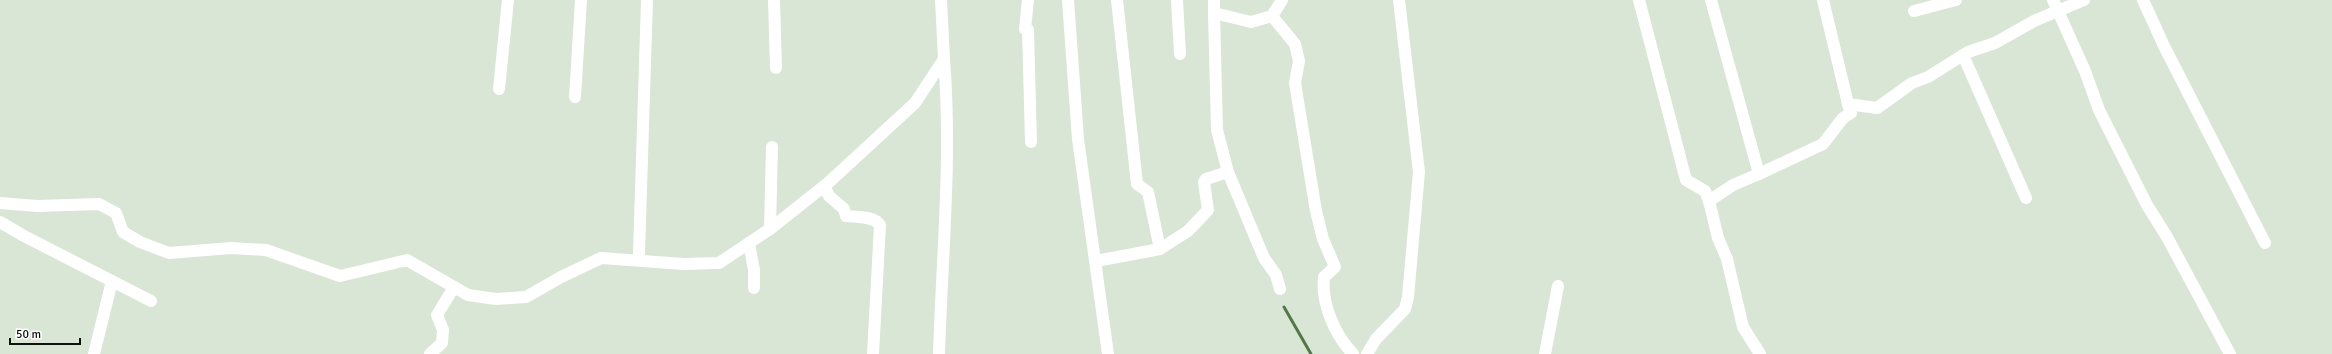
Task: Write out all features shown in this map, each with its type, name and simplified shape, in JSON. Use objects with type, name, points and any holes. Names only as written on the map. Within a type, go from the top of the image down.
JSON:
[{"type":"street","points":[[499,89],[508,0]]},
{"type":"street","points":[[575,97],[580,0]]},
{"type":"street","points":[[640,253],[647,0]]},
{"type":"street","points":[[774,0],[776,68]]},
{"type":"street","points":[[940,354],[942,262],[948,196],[941,0]]},
{"type":"street","points":[[1028,0],[1025,29],[1028,30],[1031,142]]},
{"type":"street","points":[[1068,0],[1078,139],[1108,354]]},
{"type":"street","points":[[1117,0],[1137,184],[1148,192],[1160,249]]},
{"type":"street","points":[[1177,0],[1180,54]]},
{"type":"street","points":[[1214,0],[1217,130],[1228,172],[1264,258],[1276,275],[1280,289]]},
{"type":"street","points":[[1214,14],[1251,22],[1272,16],[1282,0]]},
{"type":"street","points":[[1367,354],[1376,339],[1405,309],[1408,297],[1417,198],[1419,172],[1399,0]]},
{"type":"street","points":[[1640,0],[1686,180],[1705,190],[1718,238],[1727,259],[1743,327],[1760,354]]},
{"type":"street","points":[[1711,0],[1759,174]]},
{"type":"street","points":[[1709,201],[1733,185],[1824,144],[1843,118],[1850,113],[1823,0]]},
{"type":"street","points":[[1914,11],[1956,0]]},
{"type":"street","points":[[2053,0],[2085,71],[2099,110],[2147,205],[2168,237],[2230,354]]},
{"type":"street","points":[[1848,104],[1877,108],[1912,83],[1928,77],[1963,55],[2014,34],[2034,21],[2058,13],[2084,0]]},
{"type":"street","points":[[2143,0],[2164,46],[2265,243]]},
{"type":"street","points":[[1272,16],[1295,44],[1299,60],[1295,83],[1316,211],[1323,239],[1335,267],[1324,277],[1326,300],[1340,338],[1353,354]]},
{"type":"street","points":[[1963,55],[2026,198]]},
{"type":"street","points":[[0,203],[37,206],[99,204],[116,213],[123,232],[140,242],[168,252],[231,248],[266,250],[340,276],[407,260],[468,294],[496,299],[526,297],[561,277],[601,258],[676,263],[719,262],[770,229],[824,186],[915,103],[944,59]]},
{"type":"street","points":[[770,229],[772,147]]},
{"type":"street","points":[[1096,261],[1160,249],[1188,231],[1208,210],[1204,182],[1211,176],[1228,172]]},
{"type":"street","points":[[824,186],[829,196],[844,209],[846,216],[870,219],[880,225],[872,354]]},
{"type":"street","points":[[0,222],[151,301]]},
{"type":"street","points":[[749,243],[754,270],[754,288]]},
{"type":"street","points":[[94,354],[112,281]]},
{"type":"street","points":[[1546,354],[1558,286]]},
{"type":"street","points":[[430,354],[442,343],[443,330],[437,315],[454,287]]},
{"type":"waterway","points":[[1284,307],[1311,354]]}]
